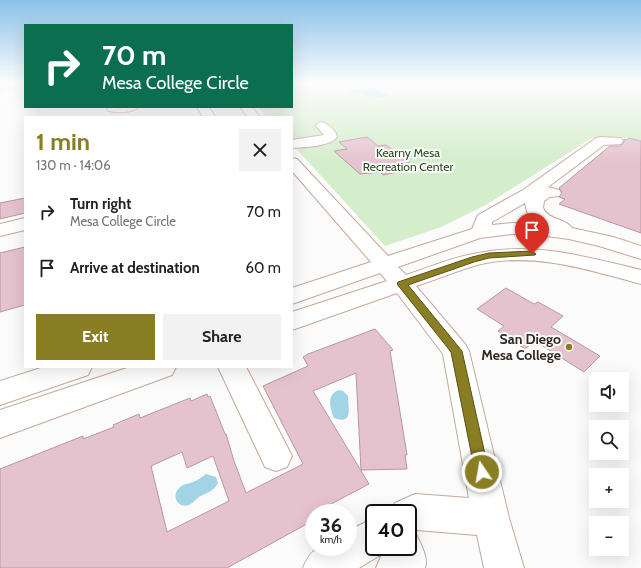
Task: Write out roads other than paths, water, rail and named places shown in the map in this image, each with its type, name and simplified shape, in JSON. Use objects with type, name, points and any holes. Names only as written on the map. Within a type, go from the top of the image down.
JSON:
[{"type":"street","points":[[293,144],[324,140],[330,137],[330,134],[322,126]]},
{"type":"street","points":[[481,232],[484,219],[529,194],[601,141],[616,141]]},
{"type":"street","points":[[293,163],[393,274],[456,351],[491,518],[504,568]]},
{"type":"street","points":[[553,193],[546,192],[538,197],[534,202],[534,210],[548,222],[581,235],[622,246],[641,253]]},
{"type":"street","points":[[0,230],[24,224]]},
{"type":"street","points":[[293,321],[481,232],[523,229],[554,231],[581,235]]},
{"type":"street","points":[[472,260],[492,248],[504,243],[522,241],[554,244],[607,253],[641,253]]},
{"type":"street","points":[[293,296],[393,274],[510,254],[539,254],[569,259],[641,277]]},
{"type":"street","points":[[0,393],[75,368]]},
{"type":"street","points":[[0,424],[159,368]]},
{"type":"street","points":[[232,368],[276,456]]},
{"type":"street","points":[[417,512],[491,518]]},
{"type":"street","points":[[330,566],[365,543]]},
{"type":"street","points":[[396,568],[407,564],[405,556]]},
{"type":"water","points":[[339,390],[343,391],[348,396],[349,410],[347,417],[340,420],[334,418],[330,406],[332,395]]},
{"type":"water","points":[[206,474],[216,477],[218,483],[210,492],[199,497],[189,505],[182,505],[177,501],[176,495],[179,488]]},
{"type":"place","name":"San Diego Mesa College","points":[[569,347]]},
{"type":"park label","name":"Kearny Mesa Recreation Center","points":[[408,159]]}]
